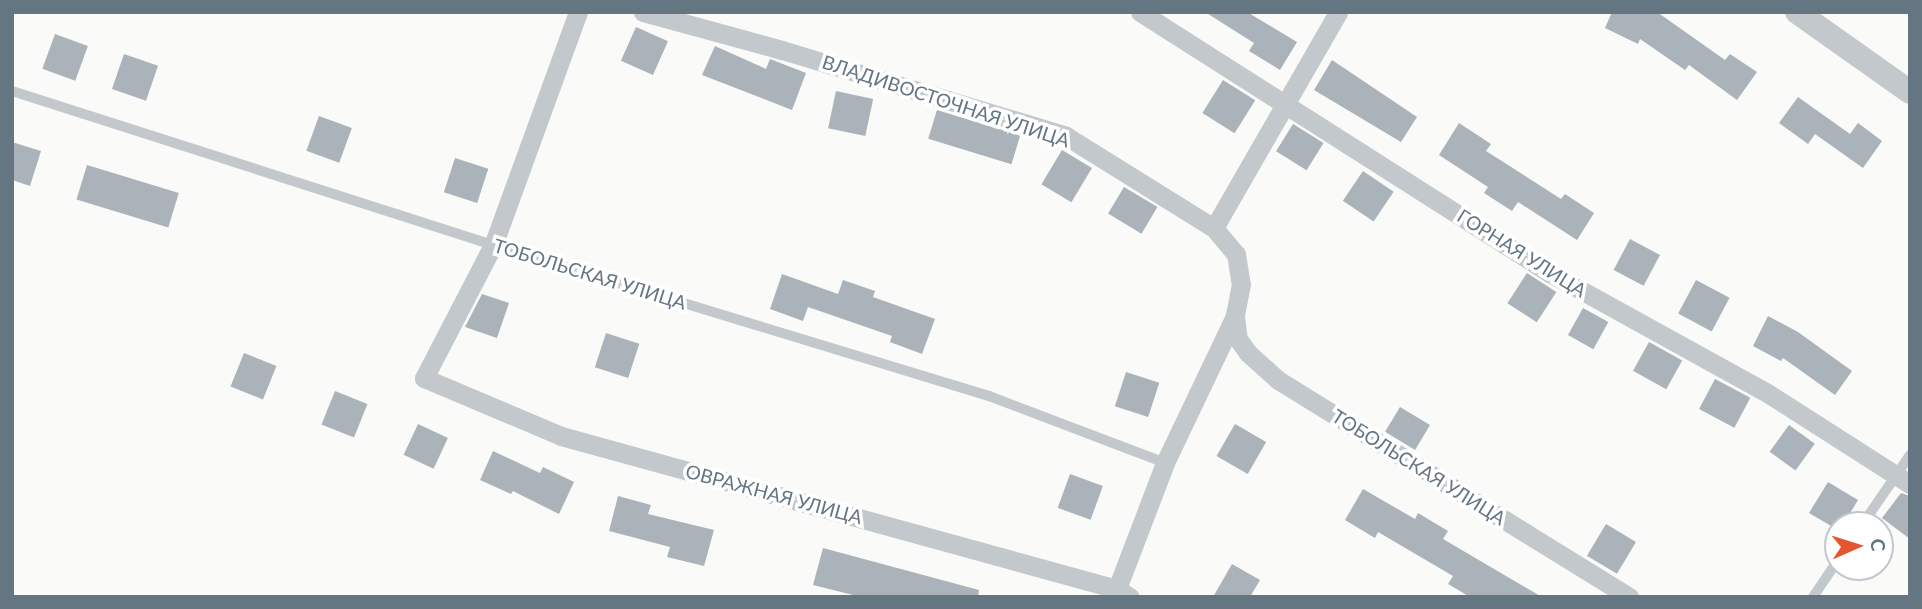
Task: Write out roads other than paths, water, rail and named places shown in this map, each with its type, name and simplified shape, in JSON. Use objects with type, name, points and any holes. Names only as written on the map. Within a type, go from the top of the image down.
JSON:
[{"type":"street","points":[[493,245],[578,12]]},
{"type":"street","name":"ВЛАДИВОСТОЧНАЯ УЛИЦА","points":[[643,12],[782,50],[1066,136],[1214,228],[1236,254],[1241,284],[1235,316],[1165,463],[1123,593]]},
{"type":"street","name":"ГОРНАЯ УЛИЦА","points":[[1140,12],[1550,273],[1769,394],[1903,479]]},
{"type":"street","points":[[1214,228],[1338,12]]},
{"type":"street","points":[[1797,12],[1910,92]]},
{"type":"street","name":"ОВРАЖНАЯ УЛИЦА","points":[[493,245],[424,378],[561,436],[1123,593]]},
{"type":"street","name":"ТОБОЛЬСКАЯ УЛИЦА","points":[[1235,316],[1238,338],[1248,353],[1278,380],[1629,597]]},
{"type":"lane","name":"ТОБОЛЬСКАЯ УЛИЦА","points":[[12,91],[493,245],[989,396],[1165,463]]},
{"type":"lane","points":[[1874,511],[1903,479],[1910,455]]},
{"type":"lane","points":[[1813,597],[1824,581]]}]
